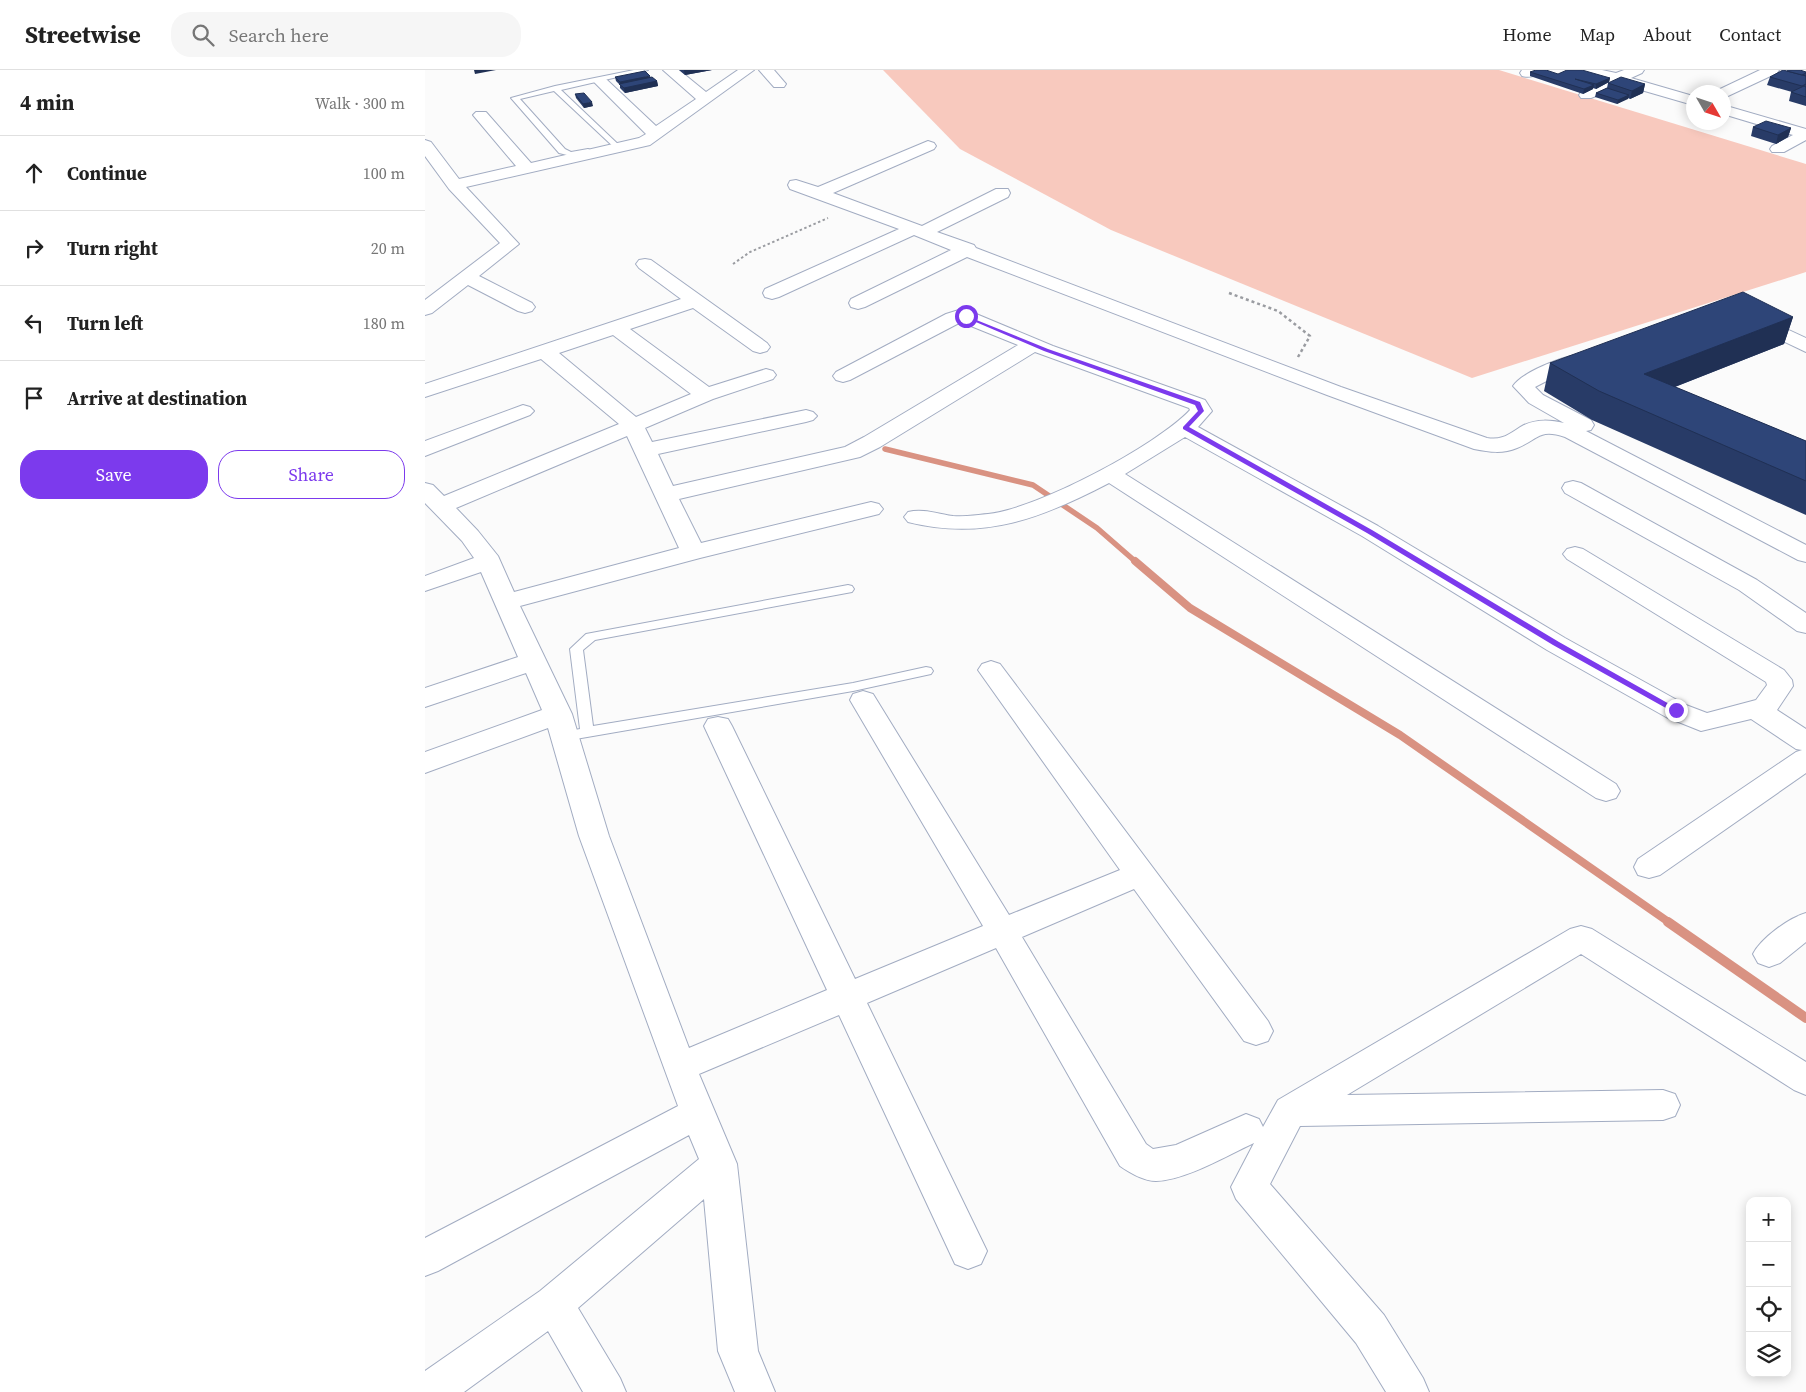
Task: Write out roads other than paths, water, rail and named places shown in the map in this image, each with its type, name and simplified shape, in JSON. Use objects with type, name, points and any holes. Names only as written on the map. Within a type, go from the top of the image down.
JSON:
[{"type":"street","points":[[670,70],[705,99]]},
{"type":"street","points":[[455,184],[644,142],[747,70]]},
{"type":"street","points":[[766,70],[779,84]]},
{"type":"street","points":[[1585,70],[1686,98]]},
{"type":"street","points":[[1586,95],[1637,70]]},
{"type":"street","points":[[1731,90],[1771,70]]},
{"type":"street","points":[[601,82],[656,135]]},
{"type":"street","points":[[1731,111],[1804,132]]},
{"type":"street","points":[[481,116],[527,169]]},
{"type":"street","points":[[1778,149],[1804,132]]},
{"type":"street","points":[[425,145],[455,184],[510,244],[425,309]]},
{"type":"street","points":[[819,193],[928,146]]},
{"type":"street","points":[[796,185],[919,230],[1043,281],[1219,346],[1285,373],[1482,444],[1495,447],[1510,444],[1522,435],[1538,428],[1553,427],[1576,435],[1700,497],[1806,555]]},
{"type":"street","points":[[772,294],[1002,193]]},
{"type":"street","points":[[858,303],[968,249]]},
{"type":"street","points":[[645,264],[760,347]]},
{"type":"street","points":[[467,277],[525,306]]},
{"type":"street","points":[[425,391],[695,301]]},
{"type":"street","points":[[1737,313],[1806,346]]},
{"type":"street","points":[[843,376],[958,316],[966,316],[1033,345],[1198,404],[1201,411],[1185,428],[1110,474],[1024,514],[995,520],[961,523],[916,517]]},
{"type":"street","points":[[615,327],[706,395]]},
{"type":"street","points":[[666,495],[852,452],[1033,345]]},
{"type":"street","points":[[544,351],[633,425],[693,552]]},
{"type":"street","points":[[1601,354],[1548,371],[1523,386],[1535,399],[1557,412],[1710,493],[1806,537]]},
{"type":"street","points":[[755,1392],[738,1351],[719,1164],[679,1066],[594,836],[570,727],[533,661],[489,561],[470,536],[433,498],[633,425],[706,395],[766,375]]},
{"type":"street","points":[[425,449],[523,411]]},
{"type":"street","points":[[645,450],[807,416]]},
{"type":"street","points":[[1185,428],[1353,522],[1556,644],[1676,710],[1701,722],[1707,722],[1755,709],[1806,742]]},
{"type":"street","points":[[1110,474],[1605,791]]},
{"type":"street","points":[[1573,488],[1748,585],[1806,625]]},
{"type":"street","points":[[506,602],[693,552],[871,508]]},
{"type":"street","points":[[1575,554],[1775,676],[1779,680],[1780,686],[1761,713]]},
{"type":"street","points":[[425,584],[489,561]]},
{"type":"street","points":[[425,698],[533,661]]},
{"type":"street","points":[[991,670],[1257,1031]]},
{"type":"street","points":[[863,700],[1003,932],[1133,1155],[1145,1163],[1156,1166],[1171,1163],[1246,1130]]},
{"type":"street","points":[[718,726],[968,1251]]},
{"type":"street","points":[[425,762],[570,727]]},
{"type":"street","points":[[1649,866],[1806,759]]},
{"type":"street","points":[[679,1066],[1141,874]]},
{"type":"street","points":[[1769,954],[1806,925]]},
{"type":"street","points":[[1409,1392],[1370,1329],[1249,1187],[1290,1111],[1581,938],[1806,1080]]},
{"type":"street","points":[[1290,1111],[1663,1105]]},
{"type":"street","points":[[425,1258],[698,1113]]},
{"type":"street","points":[[430,1392],[554,1304],[719,1164]]},
{"type":"street","points":[[554,1304],[606,1392]]},
{"type":"lane","points":[[584,154],[566,154],[562,151],[516,100],[518,97],[644,70]]},
{"type":"lane","points":[[555,88],[616,147]]},
{"type":"lane","points":[[848,589],[591,637],[576,650],[570,727],[853,687],[927,671]]},
{"type":"waterway","points":[[885,449],[1033,485],[1097,528],[1136,562]]},
{"type":"waterway","points":[[1135,561],[1190,608],[1400,735],[1670,923]]},
{"type":"waterway","points":[[1668,922],[1806,1018]]}]
